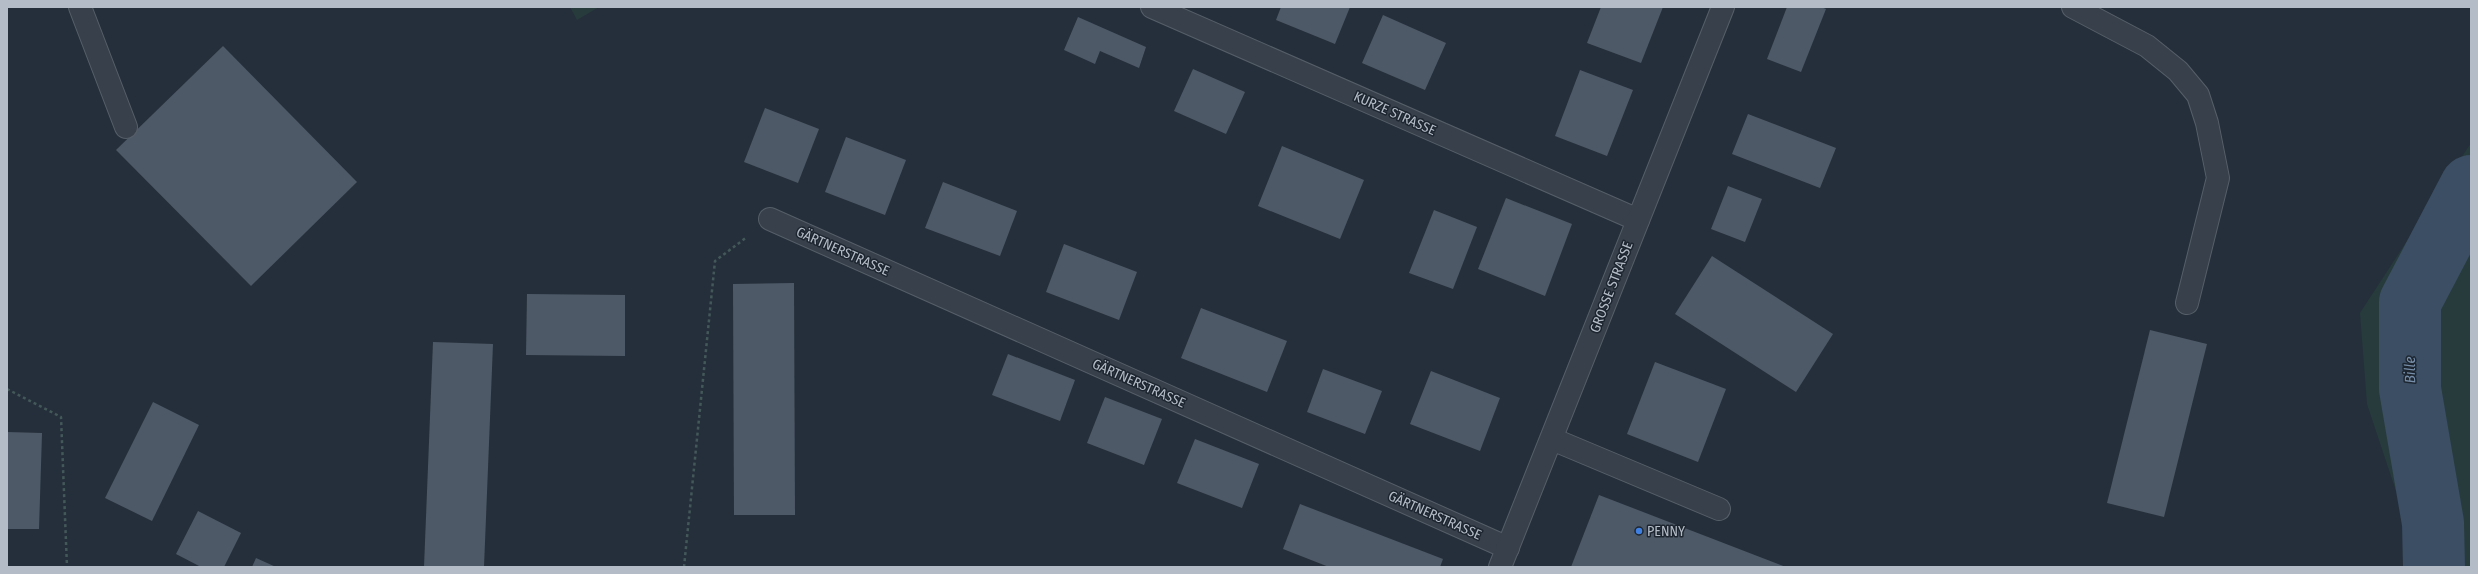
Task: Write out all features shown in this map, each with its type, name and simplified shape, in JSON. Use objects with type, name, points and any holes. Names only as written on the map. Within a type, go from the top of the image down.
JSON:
[{"type":"street","points":[[80,7],[126,127]]},
{"type":"street","name":"KURZE STRASSE","points":[[1152,7],[1638,220]]},
{"type":"street","name":"GROSSE STRASSE","points":[[1504,557],[1723,7]]},
{"type":"street","points":[[2073,7],[2147,46],[2178,70],[2198,95],[2207,123],[2218,178],[2187,303]]},
{"type":"street","name":"GÄRTNERSTRASSE","points":[[770,219],[1504,557]]},
{"type":"street","points":[[1552,439],[1719,508]]},
{"type":"path","points":[[684,567],[715,261],[770,219]]},
{"type":"path","points":[[7,389],[61,417],[67,567]]},
{"type":"green space","points":[[570,7],[599,7],[577,20]]},
{"type":"green space","points":[[2471,143],[2471,567],[2413,567],[2414,545],[2367,404],[2360,313]]},
{"type":"building","points":[[1281,7],[1350,7],[1335,44],[1276,20]]},
{"type":"building","points":[[1601,7],[1663,7],[1641,63],[1587,43]]},
{"type":"building","points":[[1787,7],[1821,7],[1826,9],[1801,72],[1767,59]]},
{"type":"building","points":[[1383,15],[1446,43],[1425,90],[1362,63]]},
{"type":"building","points":[[1078,17],[1146,47],[1139,68],[1100,51],[1095,64],[1064,50]]},
{"type":"building","points":[[223,46],[357,182],[251,286],[116,150]]},
{"type":"building","points":[[1193,69],[1245,92],[1226,134],[1174,111]]},
{"type":"building","points":[[1580,70],[1633,90],[1607,156],[1555,136]]},
{"type":"building","points":[[765,108],[819,129],[798,183],[744,162]]},
{"type":"building","points":[[1748,114],[1836,148],[1820,188],[1732,154]]},
{"type":"building","points":[[846,137],[906,160],[885,215],[825,192]]},
{"type":"building","points":[[1282,146],[1364,180],[1340,239],[1258,206]]},
{"type":"building","points":[[943,182],[1017,211],[1000,256],[925,228]]},
{"type":"building","points":[[1728,186],[1762,199],[1745,242],[1711,229]]},
{"type":"building","points":[[1506,198],[1572,224],[1545,296],[1478,269]]},
{"type":"building","points":[[1434,210],[1477,227],[1453,289],[1409,273]]},
{"type":"building","points":[[1064,244],[1137,272],[1119,320],[1046,292]]},
{"type":"building","points":[[1712,256],[1833,334],[1796,392],[1675,314]]},
{"type":"building","points":[[794,283],[795,515],[734,515],[733,284]]},
{"type":"building","points":[[527,294],[625,295],[625,356],[526,355]]},
{"type":"building","points":[[1201,308],[1287,341],[1267,392],[1181,358]]},
{"type":"building","points":[[2150,330],[2207,344],[2164,517],[2107,503]]},
{"type":"building","points":[[433,342],[493,344],[484,567],[424,567]]},
{"type":"building","points":[[1008,354],[1075,380],[1060,421],[992,395]]},
{"type":"building","points":[[1655,362],[1726,389],[1698,462],[1627,434]]},
{"type":"building","points":[[1323,369],[1382,391],[1365,434],[1307,412]]},
{"type":"building","points":[[1431,371],[1500,398],[1480,451],[1410,424]]},
{"type":"building","points":[[1105,397],[1162,419],[1144,465],[1087,443]]},
{"type":"building","points":[[153,402],[199,425],[152,521],[105,498]]},
{"type":"building","points":[[7,432],[42,433],[39,529],[7,529]]},
{"type":"building","points":[[1195,439],[1259,464],[1242,508],[1177,483]]},
{"type":"building","name":"PENNY","points":[[1599,495],[1786,567],[1571,567]]},
{"type":"building","points":[[1300,504],[1443,559],[1440,567],[1329,567],[1283,549]]},
{"type":"building","points":[[198,511],[241,533],[224,567],[201,567],[176,554]]},
{"type":"building","points":[[256,558],[276,567],[252,567]]},
{"type":"waterway","name":"Bille","points":[[2434,567],[2433,523],[2410,389],[2410,302],[2471,186]]},
{"type":"place","name":"PENNY","points":[[1639,531]]}]
